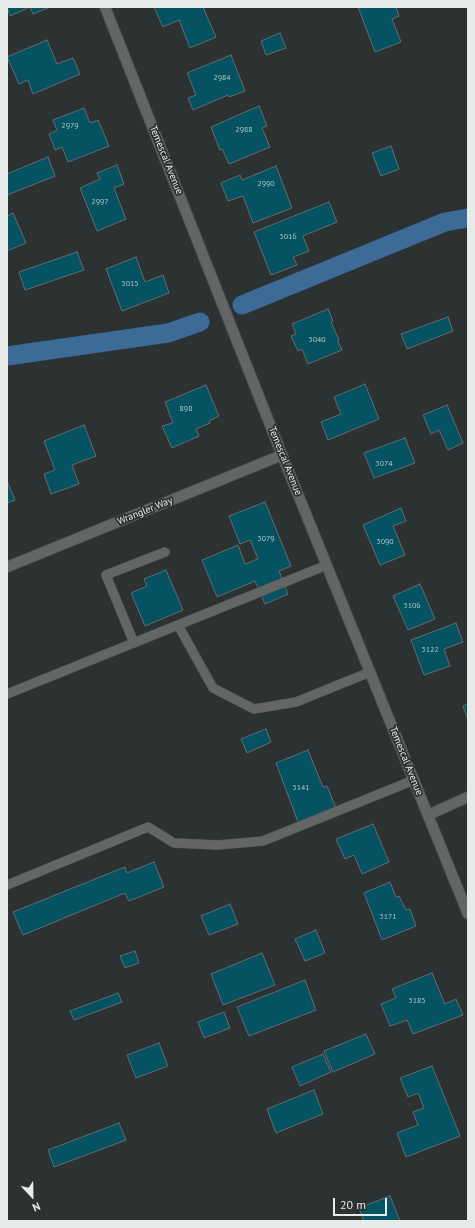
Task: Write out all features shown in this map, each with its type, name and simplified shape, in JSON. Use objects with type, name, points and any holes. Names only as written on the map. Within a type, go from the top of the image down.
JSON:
[{"type":"street","name":"Temescal Avenue","points":[[105,7],[282,455],[468,914]]},
{"type":"street","name":"Wrangler Way","points":[[7,567],[282,455]]},
{"type":"street","points":[[428,815],[468,797]]},
{"type":"lane","points":[[134,643],[106,575],[164,552]]},
{"type":"lane","points":[[7,694],[327,565]]},
{"type":"lane","points":[[178,625],[213,688],[254,709],[296,702],[370,672]]},
{"type":"lane","points":[[7,886],[148,827],[174,843],[218,845],[263,842],[414,780]]},
{"type":"building","points":[[7,7],[30,7],[10,16]]},
{"type":"building","points":[[30,7],[50,7],[33,14]]},
{"type":"building","points":[[154,7],[203,7],[216,37],[190,48],[179,20],[163,27]]},
{"type":"building","points":[[358,7],[396,7],[399,16],[392,19],[401,42],[375,52]]},
{"type":"building","points":[[280,33],[286,48],[266,55],[261,41]]},
{"type":"building","points":[[47,40],[57,64],[73,58],[80,74],[33,94],[28,80],[19,84],[7,57]]},
{"type":"building","points":[[231,55],[245,91],[229,97],[228,95],[193,110],[188,98],[196,95],[187,73]]},
{"type":"building","points":[[259,106],[267,126],[262,128],[270,147],[229,164],[222,149],[220,150],[211,127]]},
{"type":"building","points":[[84,108],[90,123],[98,120],[109,146],[68,162],[62,147],[55,150],[49,134],[57,130],[53,120]]},
{"type":"building","points":[[391,146],[399,169],[381,176],[372,153]]},
{"type":"building","points":[[48,157],[55,176],[7,195],[7,174]]},
{"type":"building","points":[[117,165],[124,184],[114,188],[126,219],[97,231],[80,188],[100,179],[97,173]]},
{"type":"building","points":[[276,166],[292,208],[253,223],[243,196],[228,201],[221,183],[240,175],[242,180]]},
{"type":"building","points":[[329,202],[337,222],[303,236],[309,251],[293,257],[297,265],[271,275],[254,232]]},
{"type":"building","points":[[13,213],[26,243],[7,251],[7,216]]},
{"type":"building","points":[[77,252],[84,270],[25,290],[19,272]]},
{"type":"building","points":[[136,257],[145,282],[163,275],[169,293],[122,311],[106,269]]},
{"type":"building","points":[[328,309],[333,321],[331,322],[342,350],[308,364],[302,349],[298,351],[291,336],[296,334],[292,324]]},
{"type":"building","points":[[448,317],[453,331],[407,349],[401,334]]},
{"type":"building","points":[[365,384],[379,419],[328,440],[321,422],[341,414],[334,397]]},
{"type":"building","points":[[206,385],[219,416],[209,421],[210,423],[196,429],[199,436],[172,448],[162,426],[173,423],[165,402]]},
{"type":"building","points":[[447,405],[463,443],[448,450],[439,430],[431,434],[423,415]]},
{"type":"building","points":[[84,425],[96,456],[72,465],[79,484],[51,494],[44,474],[55,470],[44,441]]},
{"type":"building","points":[[405,438],[415,463],[374,478],[364,453]]},
{"type":"building","points":[[7,481],[15,500],[7,503]]},
{"type":"building","points":[[265,502],[291,566],[279,571],[288,594],[265,604],[255,581],[217,597],[202,560],[238,545],[245,564],[258,559],[250,540],[240,544],[229,516]]},
{"type":"building","points":[[401,508],[406,521],[393,526],[405,555],[380,565],[363,525]]},
{"type":"building","points":[[166,570],[183,610],[145,626],[131,593],[147,586],[144,579]]},
{"type":"building","points":[[420,584],[435,619],[408,630],[393,596]]},
{"type":"building","points":[[456,623],[463,642],[444,649],[450,666],[424,675],[411,640]]},
{"type":"building","points":[[468,704],[468,720],[463,706]]},
{"type":"building","points":[[266,729],[271,742],[247,753],[241,739]]},
{"type":"building","points":[[308,750],[323,787],[327,786],[336,808],[298,822],[276,763]]},
{"type":"building","points":[[373,824],[389,862],[362,874],[354,855],[345,859],[336,839]]},
{"type":"building","points":[[154,862],[164,887],[129,901],[125,893],[23,935],[13,912],[125,867],[127,873]]},
{"type":"building","points":[[390,882],[396,897],[399,896],[406,910],[410,909],[416,926],[382,940],[364,893]]},
{"type":"building","points":[[230,904],[238,924],[209,935],[201,916]]},
{"type":"building","points":[[316,930],[325,953],[305,961],[295,939]]},
{"type":"building","points":[[135,951],[139,963],[125,968],[120,956]]},
{"type":"building","points":[[262,953],[275,985],[223,1005],[211,974]]},
{"type":"building","points":[[432,973],[445,1004],[456,999],[463,1015],[413,1034],[407,1020],[390,1026],[381,1004],[396,998],[392,989]]},
{"type":"building","points":[[305,980],[316,1010],[249,1036],[237,1007]]},
{"type":"building","points":[[118,993],[122,1002],[74,1020],[70,1011]]},
{"type":"building","points":[[224,1012],[230,1028],[204,1038],[198,1022]]},
{"type":"building","points":[[366,1034],[375,1054],[333,1072],[324,1051]]},
{"type":"building","points":[[159,1043],[168,1066],[136,1078],[127,1055]]},
{"type":"building","points":[[323,1054],[331,1072],[300,1086],[292,1067]]},
{"type":"building","points":[[432,1066],[460,1136],[406,1157],[397,1133],[418,1125],[413,1112],[424,1108],[418,1093],[408,1097],[400,1078]]},
{"type":"building","points":[[314,1090],[323,1114],[276,1133],[267,1109]]},
{"type":"building","points":[[119,1123],[126,1140],[54,1167],[48,1150]]},
{"type":"building","points":[[390,1196],[400,1221],[364,1221],[359,1208]]},
{"type":"waterway","points":[[242,305],[445,222],[468,218]]},
{"type":"waterway","points":[[7,356],[168,333],[200,322]]}]
